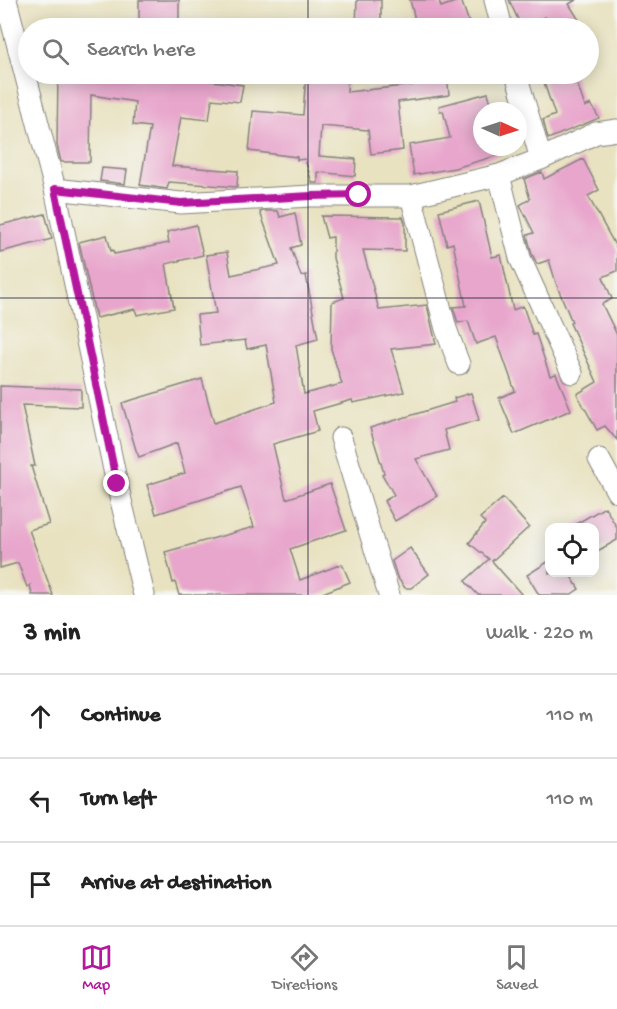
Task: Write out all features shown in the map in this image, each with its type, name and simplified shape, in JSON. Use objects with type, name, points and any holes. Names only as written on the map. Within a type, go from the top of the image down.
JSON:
[{"type":"street","points":[[6,0],[18,46]]},
{"type":"street","points":[[495,0],[500,18]]},
{"type":"street","points":[[28,84],[55,189],[117,484],[144,595]]},
{"type":"street","points":[[519,84],[541,159]]},
{"type":"street","points":[[55,189],[181,203],[311,196],[411,196],[499,175],[541,159],[596,133],[617,130]]},
{"type":"street","points":[[499,175],[520,258],[572,373]]},
{"type":"street","points":[[411,196],[446,329],[459,364]]},
{"type":"street","points":[[341,438],[389,595]]},
{"type":"street","points":[[599,459],[617,492]]},
{"type":"building","points":[[139,0],[179,0],[179,18],[139,18]]},
{"type":"building","points":[[357,0],[381,0],[381,18],[356,18]]},
{"type":"building","points":[[410,0],[439,0],[441,7],[461,0],[467,18],[414,18]]},
{"type":"building","points":[[509,0],[576,0],[569,4],[578,18],[517,18]]},
{"type":"building","points":[[58,84],[243,85],[240,102],[212,99],[209,120],[181,117],[172,166],[238,171],[237,187],[169,182],[167,189],[140,185],[150,127],[133,125],[135,102],[91,95],[90,162],[61,162],[57,145]]},
{"type":"building","points":[[305,84],[347,84],[347,92],[413,84],[448,84],[449,95],[398,102],[403,150],[371,154],[368,130],[321,126],[319,156],[356,159],[355,176],[318,172],[318,183],[312,183],[305,159],[297,160],[297,157],[249,151],[253,111],[303,115]]},
{"type":"building","points":[[544,84],[577,84],[585,107],[591,104],[599,118],[548,139],[543,120],[555,115]]},
{"type":"building","points":[[488,93],[490,102],[473,102],[473,156],[496,156],[455,168],[414,175],[409,145],[450,138],[443,111],[440,111],[439,106]]},
{"type":"building","points":[[583,159],[599,190],[588,196],[617,249],[617,271],[603,277],[612,299],[602,304],[617,335],[617,440],[605,426],[597,430],[577,394],[597,382],[570,323],[572,322],[549,260],[537,264],[532,254],[527,235],[534,233],[520,205],[530,199],[524,179],[542,172],[544,179]]},
{"type":"building","points":[[102,168],[127,170],[125,184],[100,181]]},
{"type":"building","points":[[479,201],[492,257],[501,255],[513,310],[523,306],[533,335],[536,334],[550,376],[556,374],[571,410],[514,434],[499,398],[515,391],[496,337],[476,344],[468,321],[458,323],[453,307],[466,306],[453,243],[447,245],[439,211]]},
{"type":"building","points":[[278,211],[280,217],[295,213],[301,245],[291,248],[301,276],[306,275],[318,339],[296,345],[304,394],[342,384],[331,349],[332,302],[344,298],[333,258],[333,237],[327,238],[321,216],[403,217],[405,251],[363,250],[379,310],[427,305],[436,344],[391,349],[404,392],[353,403],[352,400],[313,411],[318,431],[273,444],[286,499],[330,484],[346,530],[290,549],[300,580],[342,564],[350,582],[318,595],[179,595],[175,582],[173,583],[165,552],[254,527],[241,487],[156,514],[147,485],[185,473],[177,443],[139,457],[122,403],[202,379],[214,423],[276,402],[266,345],[247,349],[245,340],[200,345],[197,315],[216,313],[206,255],[227,252],[231,275],[279,265],[260,212]]},
{"type":"building","points":[[45,214],[52,239],[0,252],[0,225]]},
{"type":"building","points":[[196,225],[203,255],[166,264],[174,308],[137,315],[135,309],[96,318],[79,242],[107,235],[114,254],[169,243],[167,232]]},
{"type":"building","points":[[0,386],[81,389],[81,407],[22,405],[35,466],[31,466],[49,524],[29,530],[53,595],[32,595],[30,585],[27,587],[18,563],[0,568]]},
{"type":"building","points":[[471,393],[479,420],[444,430],[449,450],[416,459],[437,496],[395,521],[384,501],[394,495],[382,474],[384,473],[370,428],[455,402],[454,398]]},
{"type":"building","points":[[503,498],[529,527],[492,561],[522,595],[478,595],[465,581],[489,559],[469,543],[485,523],[480,518]]},
{"type":"building","points":[[605,507],[617,528],[617,540],[599,550],[599,523],[578,523]]},
{"type":"building","points":[[410,548],[429,574],[411,588],[405,588],[397,577],[392,561]]},
{"type":"building","points":[[545,564],[545,577],[572,577],[579,589],[570,595],[539,595],[527,575]]},
{"type":"route","points":[[117,484],[55,189],[181,203],[359,195]]}]
